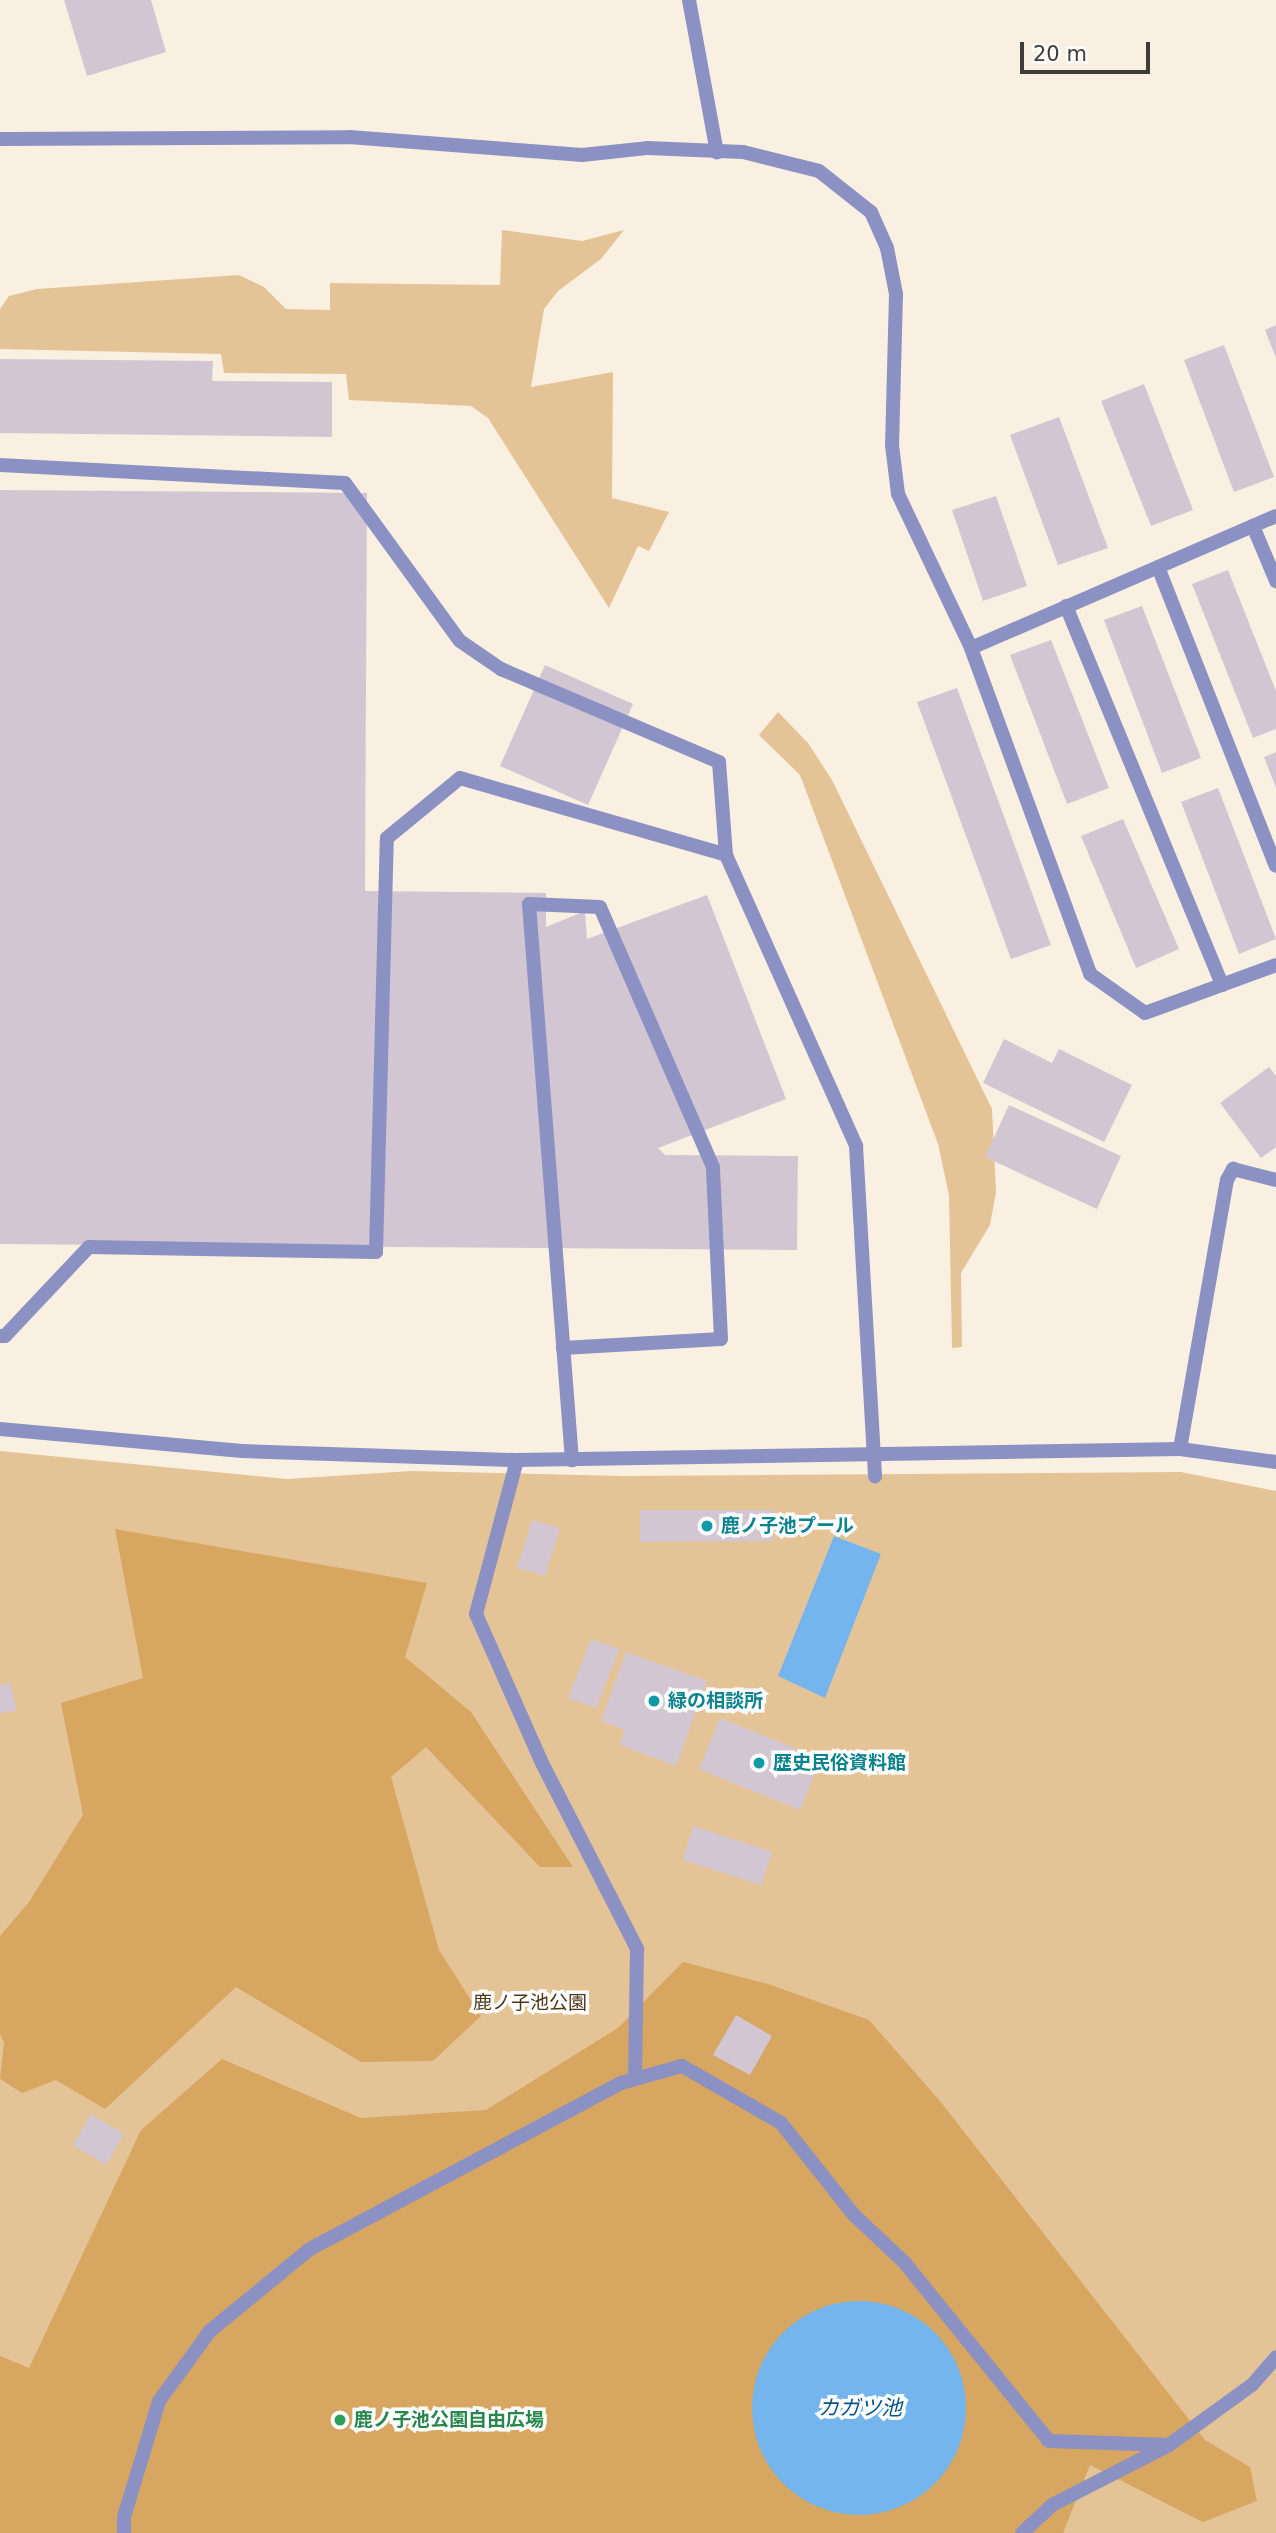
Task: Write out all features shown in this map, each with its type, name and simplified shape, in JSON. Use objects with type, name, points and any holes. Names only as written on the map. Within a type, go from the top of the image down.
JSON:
[{"type":"street","points":[[688,0],[717,152]]},
{"type":"street","points":[[0,139],[349,137],[582,155],[647,148],[743,152],[819,171],[871,212],[887,248],[896,294],[892,445],[898,494],[971,648],[1090,974],[1145,1013],[1276,965]]},
{"type":"street","points":[[0,465],[345,483],[460,641],[501,669],[719,762],[726,855],[856,1146],[875,1476]]},
{"type":"street","points":[[971,648],[1276,516]]},
{"type":"street","points":[[1253,526],[1276,581]]},
{"type":"street","points":[[1158,567],[1276,866]]},
{"type":"street","points":[[1066,607],[1222,985]]},
{"type":"street","points":[[0,1336],[5,1336],[89,1247],[376,1252],[387,838],[460,778],[726,855]]},
{"type":"street","points":[[563,1348],[721,1339],[713,1167],[600,907],[529,904],[550,1167],[563,1348],[572,1460]]},
{"type":"street","points":[[1180,1449],[1227,1180],[1233,1169],[1276,1180]]},
{"type":"street","points":[[0,1429],[242,1451],[517,1461],[1180,1449],[1276,1462]]},
{"type":"street","points":[[517,1461],[476,1614],[543,1765],[637,1949],[635,2079]]},
{"type":"street","points":[[124,2533],[124,2517],[159,2401],[210,2331],[310,2249],[635,2079],[682,2066],[781,2123],[854,2215],[904,2262],[1049,2441],[1169,2445]]},
{"type":"street","points":[[1023,2533],[1052,2505],[1169,2445],[1252,2385],[1276,2357]]},
{"type":"green space","points":[[502,230],[582,241],[624,230],[601,259],[558,291],[544,309],[531,387],[613,372],[612,498],[669,512],[649,551],[638,546],[609,608],[488,418],[471,406],[349,400],[346,374],[224,373],[221,354],[0,349],[0,309],[9,296],[37,289],[239,275],[264,287],[286,309],[330,310],[330,283],[500,285]]},
{"type":"green space","points":[[778,712],[808,743],[832,780],[992,1109],[996,1192],[990,1225],[961,1273],[962,1347],[952,1348],[949,1195],[938,1144],[800,775],[759,735]]},
{"type":"green space","name":"鹿ノ子池公園","points":[[0,1451],[287,1479],[411,1471],[623,1476],[1181,1472],[1276,1491],[1276,2533],[0,2533]]},
{"type":"shaded area","points":[[115,1529],[427,1583],[405,1657],[471,1712],[573,1867],[540,1867],[426,1747],[391,1777],[439,1950],[481,2016],[433,2061],[361,2062],[236,1987],[105,2109],[56,2080],[22,2093],[0,2079],[4,2042],[0,2035],[0,1936],[29,1902],[83,1815],[61,1703],[143,1678]]},
{"type":"shaded area","points":[[683,1962],[768,1984],[869,2020],[940,2101],[1205,2440],[1250,2467],[1257,2501],[1203,2522],[1090,2465],[1063,2533],[0,2533],[0,2356],[29,2368],[141,2130],[222,2059],[361,2118],[486,2110],[618,2028]]},
{"type":"water","points":[[834,1536],[881,1554],[825,1698],[778,1676]]},
{"type":"water","name":"カガツ池","points":[[859,2301],[900,2309],[935,2332],[958,2367],[966,2408],[958,2449],[935,2484],[900,2507],[859,2515],[818,2507],[783,2484],[760,2449],[752,2408],[760,2367],[783,2332],[818,2309]]},
{"type":"building","points":[[64,0],[151,0],[166,52],[87,76]]},
{"type":"building","points":[[1276,325],[1276,358],[1265,330]]},
{"type":"building","points":[[1224,345],[1274,477],[1234,492],[1184,360]]},
{"type":"building","points":[[0,359],[213,361],[212,381],[332,382],[332,437],[0,433]]},
{"type":"building","points":[[1144,384],[1193,510],[1151,526],[1101,401]]},
{"type":"building","points":[[1059,417],[1108,548],[1058,565],[1010,435]]},
{"type":"building","points":[[0,490],[367,493],[365,891],[546,893],[546,927],[585,911],[587,939],[707,895],[786,1099],[658,1148],[665,1155],[798,1156],[797,1250],[0,1244]]},
{"type":"building","points":[[996,496],[1027,586],[983,601],[952,510]]},
{"type":"building","points":[[1228,570],[1276,691],[1276,729],[1253,738],[1192,584]]},
{"type":"building","points":[[1142,606],[1201,758],[1162,773],[1104,620]]},
{"type":"building","points":[[1051,640],[1109,788],[1067,804],[1010,655]]},
{"type":"building","points":[[545,665],[633,704],[588,805],[500,766]]},
{"type":"building","points":[[957,688],[1051,945],[1011,959],[917,702]]},
{"type":"building","points":[[1276,752],[1276,788],[1264,757]]},
{"type":"building","points":[[1218,788],[1276,939],[1239,954],[1181,802]]},
{"type":"building","points":[[1123,819],[1179,949],[1136,968],[1081,836]]},
{"type":"building","points":[[1004,1039],[1052,1063],[1059,1049],[1132,1085],[1104,1142],[983,1083]]},
{"type":"building","points":[[1269,1067],[1276,1076],[1276,1147],[1261,1158],[1220,1103]]},
{"type":"building","points":[[1009,1105],[1121,1156],[1097,1209],[985,1157]]},
{"type":"building","name":"鹿ノ子池プール","points":[[640,1510],[774,1510],[773,1541],[640,1542]]},
{"type":"building","points":[[532,1520],[560,1528],[545,1576],[517,1568]]},
{"type":"building","points":[[591,1639],[619,1649],[596,1708],[568,1698]]},
{"type":"building","name":"緑の相談所","points":[[626,1652],[707,1681],[676,1766],[620,1745],[625,1730],[601,1721]]},
{"type":"building","points":[[10,1683],[17,1710],[0,1713],[0,1685]]},
{"type":"building","points":[[720,1718],[821,1759],[800,1810],[699,1769]]},
{"type":"building","points":[[693,1826],[772,1852],[761,1885],[683,1860]]},
{"type":"building","points":[[736,2015],[772,2036],[750,2075],[713,2055]]},
{"type":"building","points":[[91,2114],[124,2134],[106,2165],[73,2145]]},
{"type":"place","name":"鹿ノ子池プール","points":[[707,1526]]},
{"type":"place","name":"緑の相談所","points":[[654,1701]]},
{"type":"place","name":"歴史民俗資料館","points":[[759,1763]]},
{"type":"place","name":"鹿ノ子池公園自由広場","points":[[340,2420]]}]
